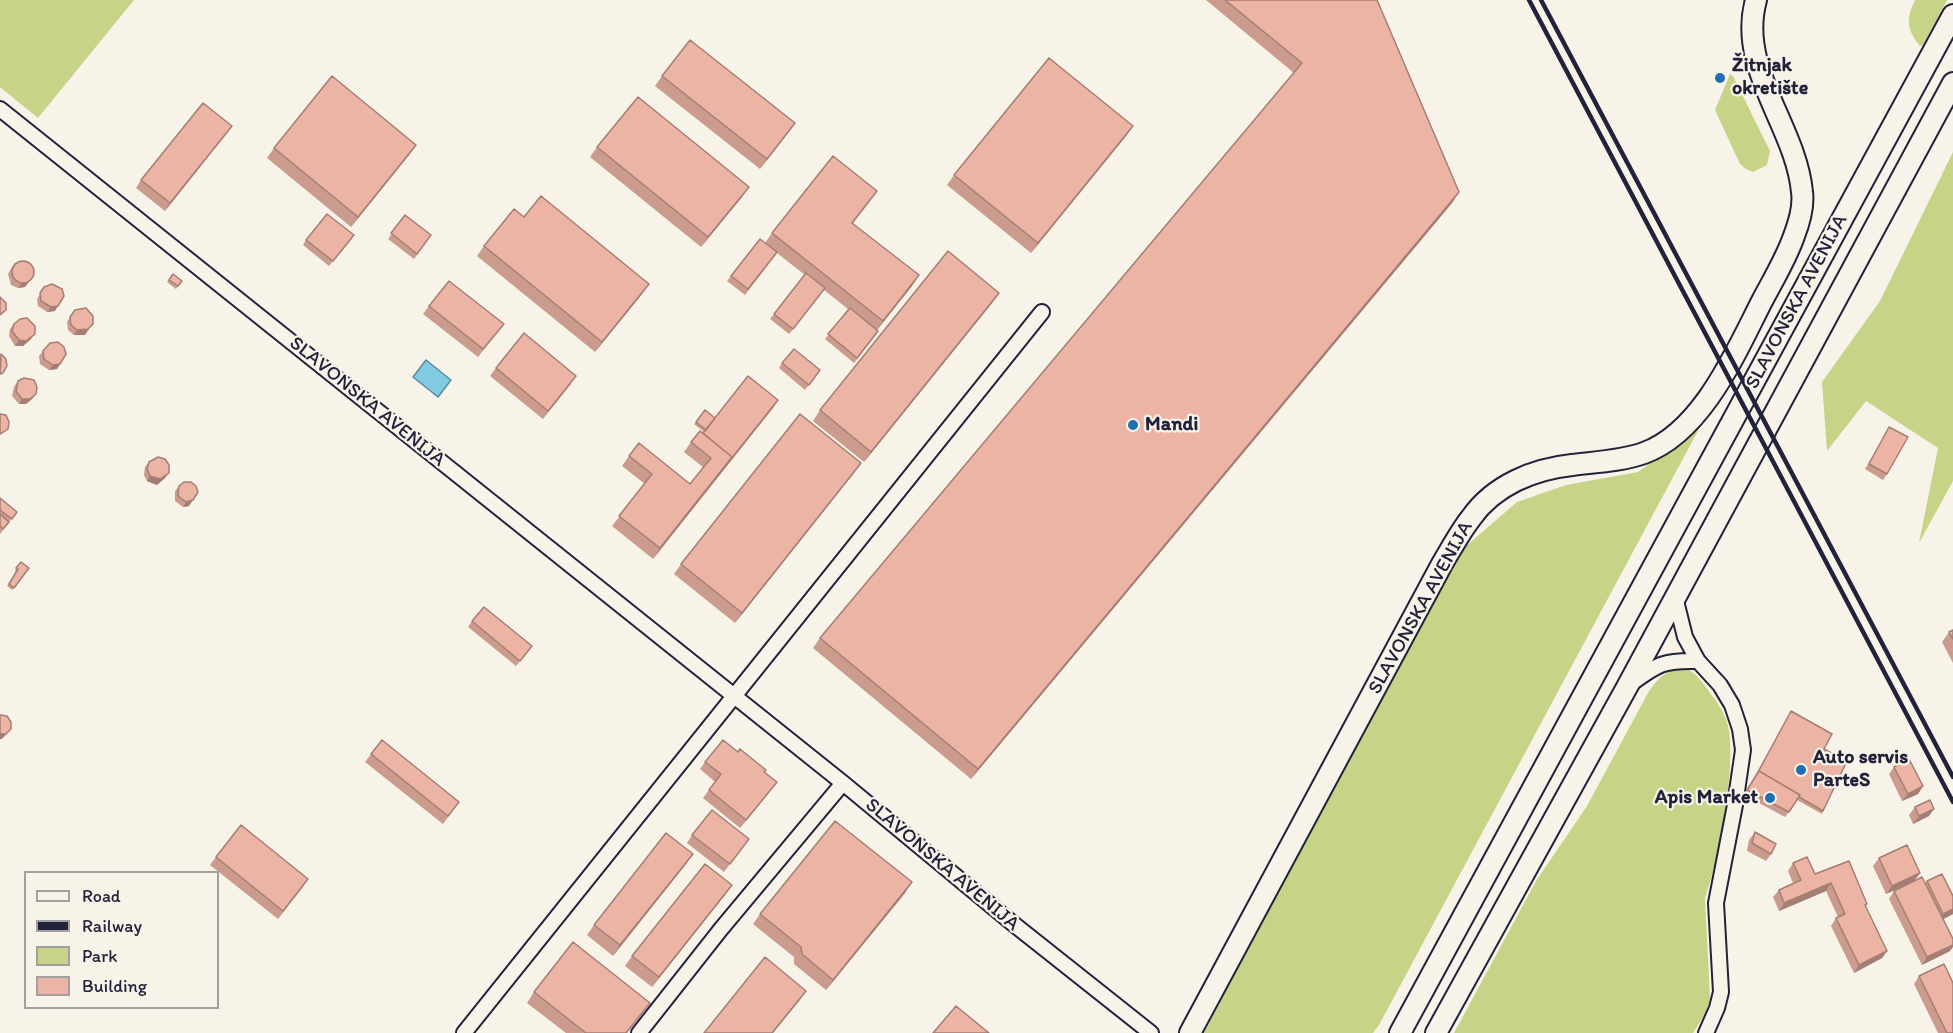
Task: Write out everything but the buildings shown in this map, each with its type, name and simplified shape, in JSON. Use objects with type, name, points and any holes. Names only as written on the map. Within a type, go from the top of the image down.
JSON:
[{"type":"main road","name":"SLAVONSKA AVENIJA","points":[[1190,1033],[1442,564],[1472,515],[1492,495],[1539,470],[1644,453],[1666,441],[1701,408],[1744,335],[1794,237],[1801,212],[1802,192],[1796,165],[1760,76],[1753,38],[1756,0]]},
{"type":"main road","name":"SLAVONSKA AVENIJA","points":[[1400,1033],[1953,15]]},
{"type":"main road","name":"SLAVONSKA AVENIJA","points":[[1436,1033],[1627,687],[1953,83]]},
{"type":"street","name":"SLAVONSKA AVENIJA","points":[[0,109],[843,783],[1151,1033]]},
{"type":"street","points":[[464,1033],[1042,312]]},
{"type":"street","points":[[1675,597],[1685,637],[1698,661],[1720,686],[1732,705],[1740,729],[1743,750],[1716,903],[1721,992],[1706,1033]]},
{"type":"street","points":[[1627,687],[1655,666],[1674,660],[1698,661]]},
{"type":"street","points":[[639,1033],[721,929],[843,783]]},
{"type":"green space","points":[[0,0],[134,0],[38,118],[0,87]]},
{"type":"green space","points":[[1915,0],[1947,0],[1923,45],[1920,46],[1909,24]]},
{"type":"green space","points":[[1730,74],[1770,151],[1767,165],[1753,172],[1740,164],[1715,110]]},
{"type":"green space","points":[[1953,152],[1953,481],[1919,543],[1938,448],[1866,401],[1827,451],[1822,382],[1880,301]]},
{"type":"green space","points":[[1700,427],[1373,1033],[1204,1033],[1451,559],[1517,502],[1566,485],[1638,472]]},
{"type":"green space","points":[[1682,667],[1697,676],[1720,707],[1727,721],[1730,743],[1728,787],[1721,837],[1705,898],[1710,999],[1705,1014],[1693,1033],[1454,1033],[1536,881],[1587,806],[1648,693],[1662,676]]},
{"type":"water","points":[[426,360],[451,380],[438,397],[413,377]]},
{"type":"railway","points":[[1529,0],[1953,802]]},
{"type":"railway","points":[[1541,0],[1953,777]]},
{"type":"place","name":"Žitnjak okretište","points":[[1720,78]]},
{"type":"place","name":"Mandi","points":[[1133,425]]},
{"type":"place","name":"Auto servis ParteS","points":[[1801,770]]},
{"type":"place","name":"Apis Market","points":[[1770,798]]}]
